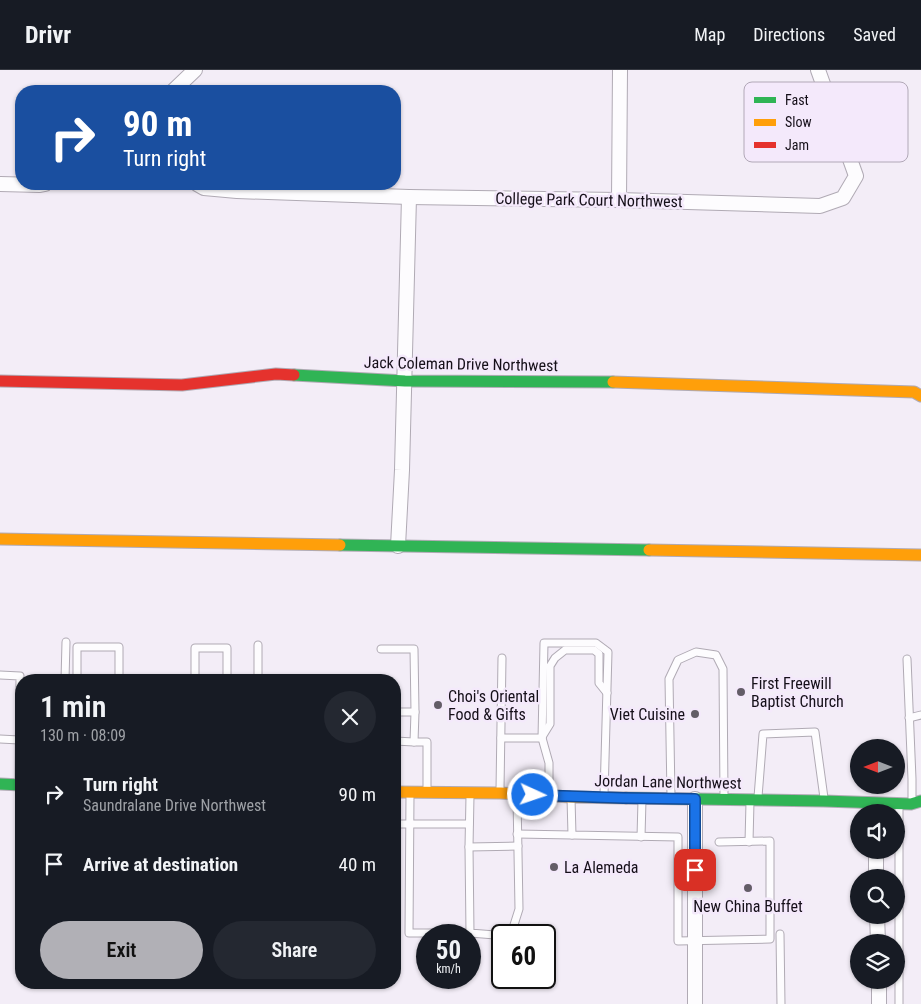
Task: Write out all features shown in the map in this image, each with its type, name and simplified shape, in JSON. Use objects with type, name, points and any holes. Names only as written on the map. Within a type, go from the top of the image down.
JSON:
[{"type":"street","points":[[179,85],[195,70]]},
{"type":"street","points":[[619,200],[620,70]]},
{"type":"street","name":"College Park Court Northwest","points":[[818,70],[822,82]]},
{"type":"street","name":"College Park Court Northwest","points":[[220,190],[409,197],[619,200],[820,206],[843,198],[856,176],[851,162]]},
{"type":"street","points":[[0,184],[15,184]]},
{"type":"street","points":[[398,546],[405,382],[409,197]]},
{"type":"street","name":"Jack Coleman Drive Northwest","points":[[0,381],[182,385],[276,374],[405,382],[638,383],[914,392],[921,396]]},
{"type":"street","points":[[0,539],[921,555]]},
{"type":"street","points":[[0,784],[15,785]]},
{"type":"street","name":"Jordan Lane Northwest","points":[[401,792],[500,793],[604,798],[824,801],[850,804]]},
{"type":"street","points":[[695,799],[695,1004]]},
{"type":"street","name":"Jordan Lane Northwest","points":[[892,804],[918,804]]},
{"type":"street","points":[[879,989],[879,1004]]},
{"type":"lane","points":[[65,674],[66,642]]},
{"type":"lane","points":[[548,796],[549,763],[542,738],[544,643],[596,643],[608,652],[604,798]]},
{"type":"lane","points":[[258,645],[258,674]]},
{"type":"lane","points":[[76,674],[77,647],[119,647],[119,674]]},
{"type":"lane","points":[[195,674],[195,648],[228,648],[228,674]]},
{"type":"lane","points":[[381,649],[414,649],[414,742]]},
{"type":"lane","points":[[542,738],[550,724],[550,666],[555,658],[565,650],[594,650],[599,654],[599,683],[607,692]]},
{"type":"lane","points":[[671,799],[669,679],[678,660],[696,652],[716,654],[723,670],[724,799]]},
{"type":"lane","points":[[500,793],[502,658]]},
{"type":"lane","points":[[907,659],[912,779],[918,804]]},
{"type":"lane","points":[[0,675],[15,676]]},
{"type":"lane","points":[[401,712],[415,712]]},
{"type":"lane","points":[[910,718],[921,715]]},
{"type":"lane","points":[[750,842],[763,734],[815,732],[824,801]]},
{"type":"lane","points":[[501,738],[542,738]]},
{"type":"lane","points":[[0,739],[15,740]]},
{"type":"lane","points":[[401,742],[427,742],[427,792]]},
{"type":"lane","points":[[410,792],[409,933],[416,933]]},
{"type":"lane","points":[[470,793],[470,924]]},
{"type":"lane","points":[[481,934],[504,934],[513,928],[519,909],[517,794]]},
{"type":"lane","points":[[571,797],[572,835]]},
{"type":"lane","points":[[641,837],[642,798]]},
{"type":"lane","points":[[898,803],[899,1004]]},
{"type":"lane","points":[[401,824],[469,824]]},
{"type":"lane","points":[[518,834],[678,837],[678,941],[770,939],[770,841],[719,842]]},
{"type":"lane","points":[[469,847],[518,846]]},
{"type":"lane","points":[[780,934],[781,1004]]},
{"type":"traffic: fast","points":[[294,375],[405,381],[613,382]]},
{"type":"traffic: fast","points":[[340,545],[649,550]]},
{"type":"traffic: fast","points":[[0,784],[15,785]]},
{"type":"traffic: fast","points":[[626,798],[911,804],[921,801]]},
{"type":"traffic: slow","points":[[613,382],[914,392],[921,396]]},
{"type":"traffic: slow","points":[[0,539],[340,545]]},
{"type":"traffic: slow","points":[[649,550],[921,555]]},
{"type":"traffic: slow","points":[[401,792],[500,793],[626,798]]},
{"type":"traffic: jam","points":[[0,381],[182,385],[276,374],[294,375]]},
{"type":"place","name":"First Freewill Baptist Church","points":[[741,692]]},
{"type":"place","name":"Choi's Oriental Food & Gifts","points":[[438,705]]},
{"type":"place","name":"Viet Cuisine","points":[[695,714]]},
{"type":"place","name":"La Alemeda","points":[[554,867]]},
{"type":"place","name":"New China Buffet","points":[[748,888]]},
{"type":"route","points":[[533,795],[695,799],[695,870]]}]
